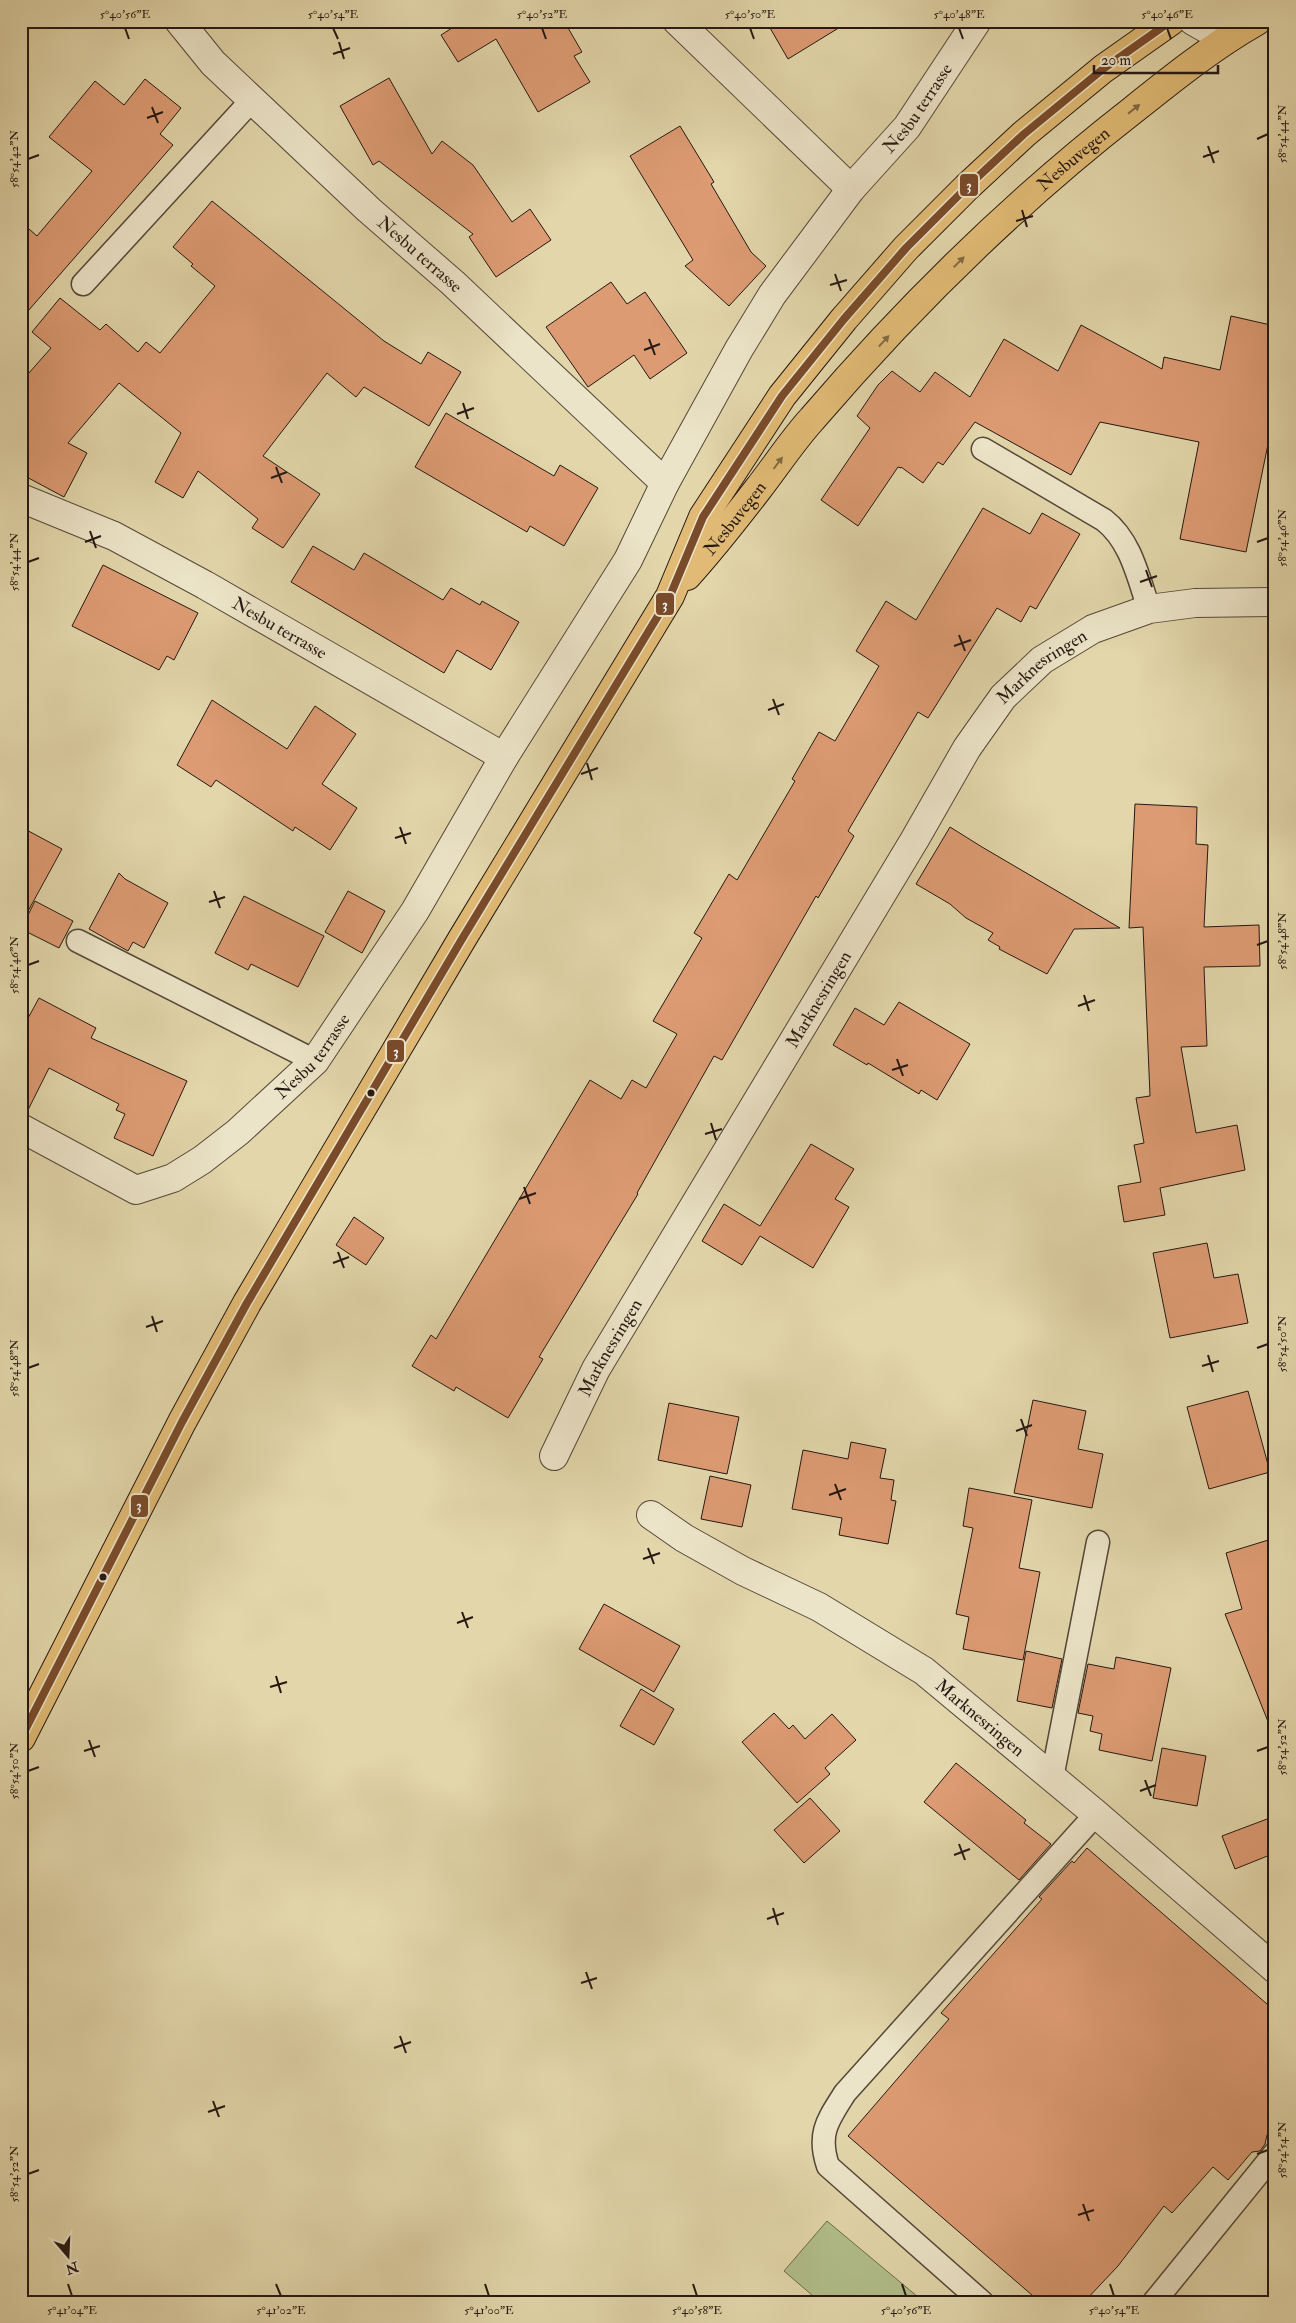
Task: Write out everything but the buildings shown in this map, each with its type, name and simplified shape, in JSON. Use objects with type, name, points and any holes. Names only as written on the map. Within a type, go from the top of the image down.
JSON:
[{"type":"main road","name":"Nesbuvegen","points":[[670,596],[703,517],[782,396],[875,283],[906,248],[1024,134],[1103,69],[1171,21]]},
{"type":"main road","name":"Nesbuvegen","points":[[670,596],[730,526],[811,420],[925,296],[1006,216],[1070,159],[1224,30],[1257,21]]},
{"type":"main road","points":[[21,1738],[182,1422],[248,1303],[462,938],[670,596]]},
{"type":"street","name":"Nesbu terrasse","points":[[179,21],[212,63],[369,210],[452,283],[665,483]]},
{"type":"street","points":[[677,21],[851,190]]},
{"type":"street","name":"Nesbu terrasse","points":[[21,1128],[136,1190],[173,1178],[202,1160],[238,1132],[315,1061],[415,911],[504,758],[628,560],[665,483],[739,349],[772,295],[851,190],[907,127],[977,21]]},
{"type":"street","points":[[1193,21],[1224,30]]},
{"type":"street","name":"Nesbu terrasse","points":[[21,498],[114,536],[398,695],[504,758]]},
{"type":"street","name":"Marknesringen","points":[[554,1456],[596,1369],[915,839],[967,748],[1003,696],[1042,660],[1093,629],[1149,609],[1195,603],[1275,602]]},
{"type":"street","name":"Marknesringen","points":[[651,1516],[684,1538],[743,1571],[818,1607],[924,1671],[1096,1814],[1275,1969]]},
{"type":"lane","points":[[83,284],[252,100]]},
{"type":"lane","points":[[983,449],[1104,520],[1117,530],[1126,545],[1149,609]]},
{"type":"lane","points":[[78,941],[315,1061]]},
{"type":"lane","points":[[1052,1778],[1098,1542]]},
{"type":"lane","points":[[982,2302],[828,2166],[822,2148],[827,2122],[845,2093],[1096,1814]]},
{"type":"lane","points":[[1154,2302],[1275,2154]]},
{"type":"green space","points":[[827,2221],[924,2302],[820,2302],[784,2271]]},
{"type":"transit line","name":"3","points":[[21,1738],[182,1422],[247,1303],[462,939],[670,596],[703,517],[782,396],[844,319],[906,248],[967,187],[1024,134],[1103,69],[1171,21]]}]
